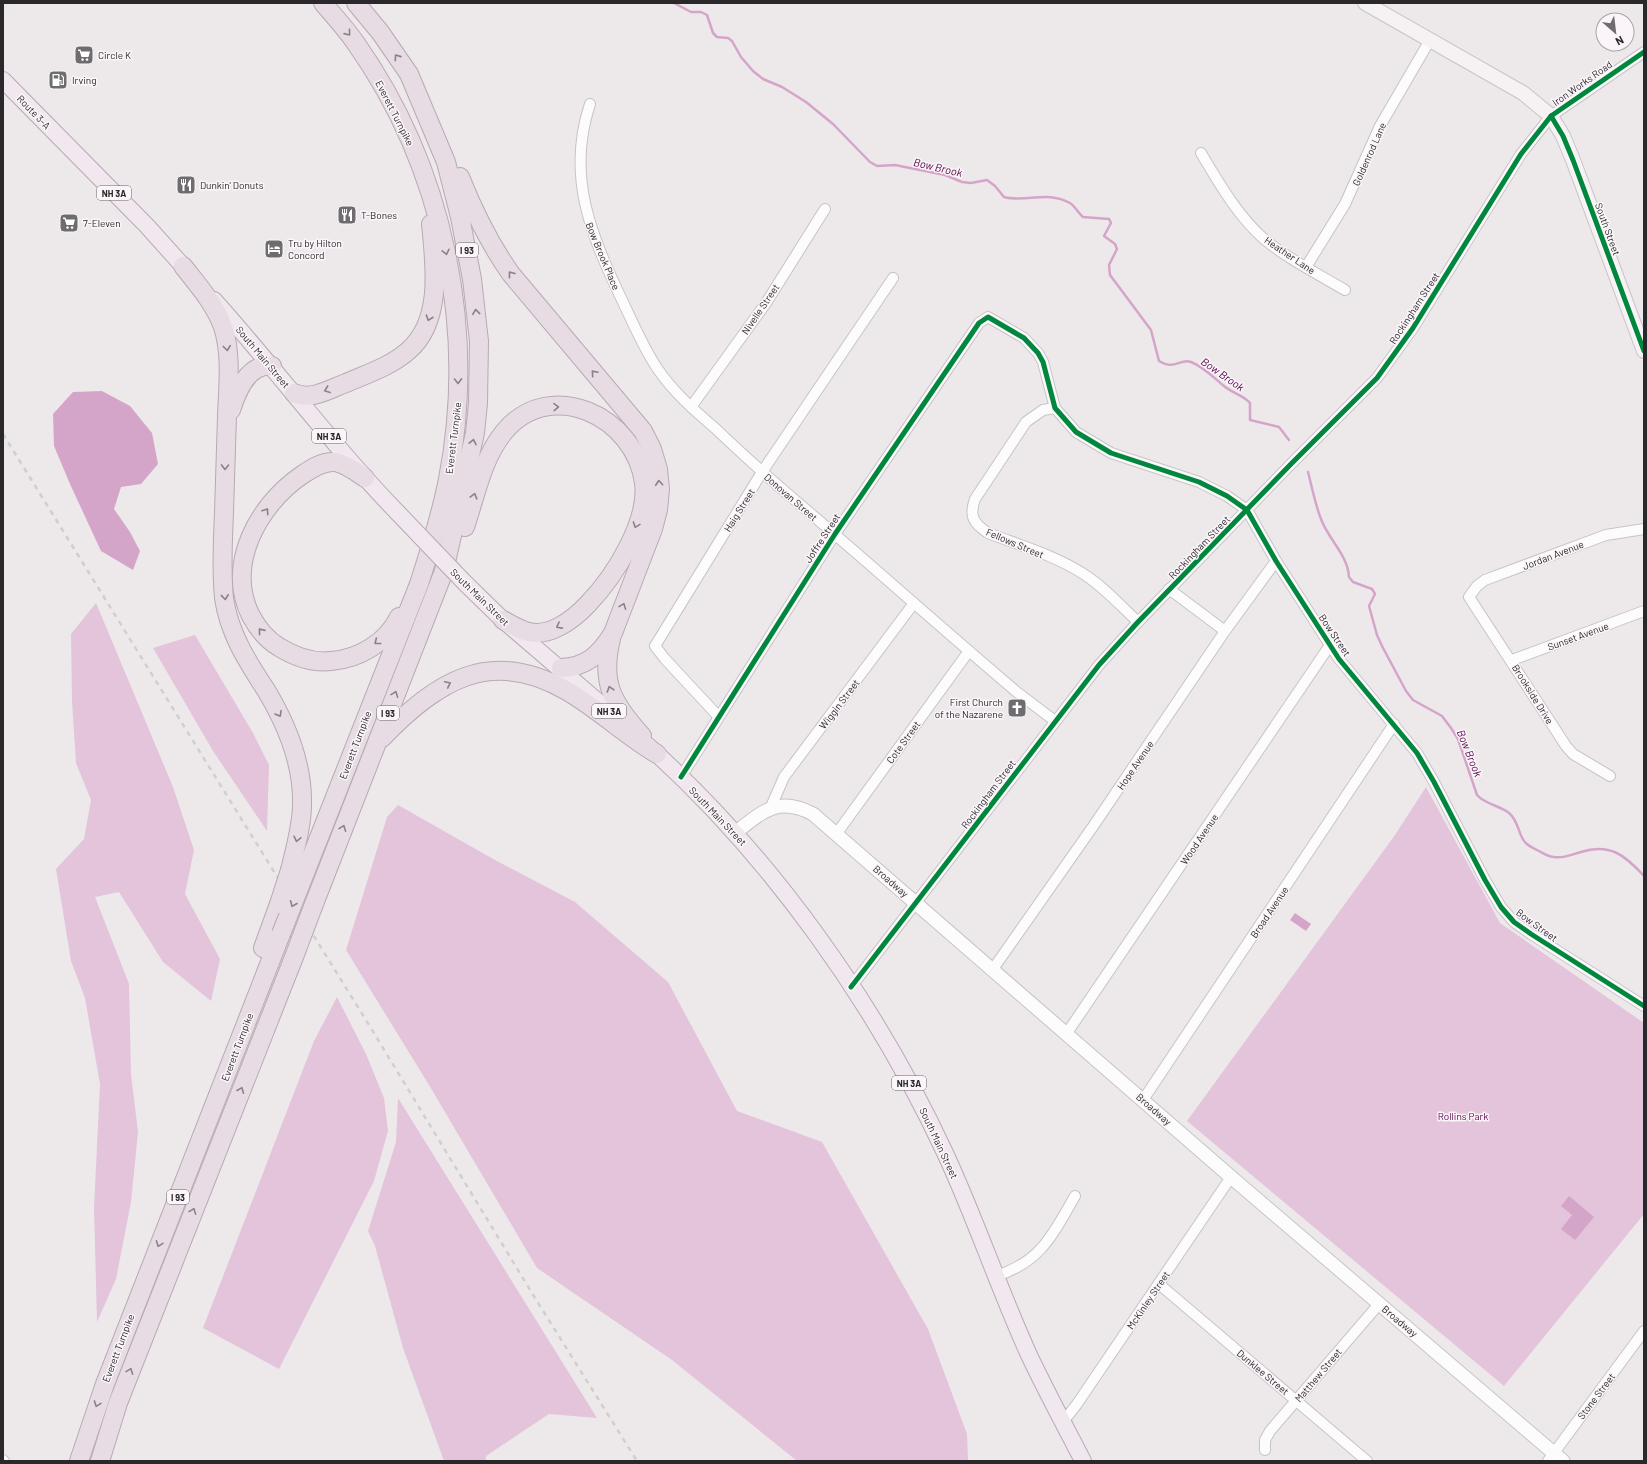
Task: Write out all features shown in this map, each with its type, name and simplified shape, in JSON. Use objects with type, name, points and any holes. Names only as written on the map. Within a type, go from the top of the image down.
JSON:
[{"type":"highway","name":"Everett Turnpike","points":[[79,1461],[104,1384],[281,934],[297,872],[419,584],[442,508],[452,451],[458,390],[458,328],[454,290],[436,210],[421,168],[400,120],[371,66],[354,41],[323,3]]},
{"type":"highway","name":"Everett Turnpike","points":[[100,1461],[118,1403],[444,571],[475,433],[478,403],[479,341],[472,280],[457,203],[446,162],[409,74],[380,32],[356,3]]},
{"type":"highway","points":[[409,74],[444,136],[474,212],[493,248],[520,285],[643,431],[652,449],[658,469],[660,489],[658,510],[653,529],[613,633],[607,661],[609,687],[627,720],[657,754]]},
{"type":"highway","points":[[294,393],[300,396],[316,395],[376,370],[410,350],[425,328],[433,303],[434,280],[429,207],[421,168]]},
{"type":"highway","points":[[167,1225],[186,1154],[203,1107],[279,904],[297,872],[302,804],[300,777],[294,747],[283,720],[241,651],[230,624],[224,598],[223,557],[228,356],[224,332],[215,311],[183,266]]},
{"type":"highway","points":[[226,428],[233,404],[244,382],[258,368],[262,366],[272,366]]},
{"type":"highway","points":[[444,571],[460,542],[478,485],[490,456],[504,432],[514,423],[532,412],[547,407],[559,407],[586,410],[612,424],[624,436],[634,454],[644,484],[643,500],[638,523],[621,560],[605,586],[586,606],[560,626],[549,631],[535,633],[524,631],[503,620]]},
{"type":"highway","points":[[365,478],[342,464],[329,462],[323,464],[311,469],[290,484],[270,505],[262,517],[243,557],[241,584],[249,611],[265,635],[285,650],[312,660],[337,661],[360,653],[384,637],[395,624],[421,562],[430,549]]},
{"type":"highway","points":[[561,668],[578,666],[593,659],[604,648],[613,633]]},
{"type":"highway","points":[[376,745],[406,713],[437,690],[464,677],[485,672],[504,671],[539,677],[558,686],[657,754]]},
{"type":"main road","name":"South Street","points":[[1365,3],[1524,93],[1551,116],[1563,136],[1573,160],[1644,351]]},
{"type":"main road","name":"Route 3-A","points":[[3,80],[66,144]]},
{"type":"main road","name":"South Main Street","points":[[66,144],[147,226],[183,266],[272,366],[365,478],[397,512],[503,620],[561,668],[657,754],[735,833],[768,870],[799,910],[852,987],[919,1100],[946,1156],[1029,1355],[1083,1461]]},
{"type":"street","name":"Goldenrod Lane","points":[[1306,267],[1345,204],[1380,126],[1430,40]]},
{"type":"street","name":"Iron Works Road","points":[[1551,116],[1644,52]]},
{"type":"street","name":"Bow Brook Place","points":[[590,104],[584,121],[580,156],[582,190],[587,219],[608,271],[627,311]]},
{"type":"street","name":"Rockingham Street","points":[[852,987],[1099,665],[1169,589],[1377,378],[1413,328],[1521,154],[1551,116]]},
{"type":"street","name":"Heather Lane","points":[[1201,153],[1233,204],[1254,229],[1276,248],[1345,290]]},
{"type":"street","name":"Nivelle Street","points":[[691,407],[766,303],[825,209]]},
{"type":"street","name":"Haig Street","points":[[718,716],[665,659],[655,646],[762,472],[893,278]]},
{"type":"street","name":"Donovan Street","points":[[627,311],[657,368],[691,407],[762,472],[968,651],[1018,693],[1055,721]]},
{"type":"street","name":"Bow Street","points":[[988,316],[1024,338],[1038,353],[1043,362],[1055,408],[1076,432],[1093,444],[1111,452],[1199,482],[1227,496],[1247,510],[1276,561],[1339,659],[1394,724],[1428,771],[1485,880],[1501,907],[1514,922],[1644,1006]]},
{"type":"street","name":"Joffre Street","points":[[680,777],[835,534],[979,323],[988,316]]},
{"type":"street","name":"Fellows Street","points":[[1055,408],[1043,410],[1026,422],[975,499],[972,509],[973,519],[988,533],[1064,563],[1082,573],[1099,585],[1138,622]]},
{"type":"street","name":"Jordan Avenue","points":[[1470,597],[1477,586],[1485,580],[1606,535],[1644,529]]},
{"type":"street","name":"Hope Avenue","points":[[993,969],[1098,819],[1225,631],[1276,561]]},
{"type":"street","points":[[1169,589],[1225,631]]},
{"type":"street","name":"Brookside Drive","points":[[1470,597],[1573,754],[1610,776]]},
{"type":"street","name":"Wiggin Street","points":[[770,809],[784,777],[914,603]]},
{"type":"street","name":"Sunset Avenue","points":[[1512,660],[1644,611]]},
{"type":"street","name":"Wood Avenue","points":[[1066,1033],[1330,645]]},
{"type":"street","name":"Cote Street","points":[[837,833],[968,651]]},
{"type":"street","name":"Broad Avenue","points":[[1143,1100],[1394,724]]},
{"type":"street","name":"Broadway","points":[[735,833],[762,812],[782,805],[803,809],[813,814],[837,833],[1555,1458]]},
{"type":"street","name":"McKinley Street","points":[[1063,1422],[1231,1177]]},
{"type":"street","points":[[996,1276],[1009,1272],[1035,1256],[1060,1223],[1075,1196]]},
{"type":"street","name":"Dunklee Street","points":[[1159,1284],[1367,1461]]},
{"type":"street","name":"Matthew Street","points":[[1264,1450],[1265,1440],[1270,1431],[1379,1304]]},
{"type":"street","name":"Stone Street","points":[[1555,1458],[1644,1331]]},
{"type":"green space","points":[[96,603],[173,787],[194,850],[185,894],[220,959],[211,1001],[163,962],[119,892],[95,897],[129,984],[131,1074],[138,1132],[131,1202],[116,1279],[97,1322],[94,1208],[100,1084],[85,998],[71,961],[56,869],[84,839],[91,800],[76,763],[72,701],[71,634]]},
{"type":"green space","points":[[195,635],[253,733],[269,765],[267,831],[213,751],[153,648]]},
{"type":"green space","name":"Rollins Park","points":[[1426,787],[1500,923],[1644,1023],[1644,1214],[1504,1386],[1187,1121],[1395,835]]},
{"type":"green space","points":[[398,805],[495,860],[575,902],[668,982],[737,1111],[822,1142],[928,1329],[967,1434],[968,1461],[797,1461],[672,1360],[537,1268],[429,1085],[346,950],[387,817]]},
{"type":"green space","points":[[337,997],[366,1054],[384,1098],[388,1131],[374,1181],[279,1369],[203,1328],[314,1041]]},
{"type":"green space","points":[[398,1098],[597,1418],[549,1414],[486,1456],[485,1461],[444,1461],[403,1348],[375,1246],[368,1231],[396,1142]]},
{"type":"shaded area","points":[[102,391],[130,406],[152,433],[158,464],[141,484],[121,487],[114,509],[130,532],[140,551],[133,570],[101,551],[54,446],[53,414],[73,392]]},
{"type":"shaded area","points":[[1295,913],[1311,924],[1306,931],[1290,920]]},
{"type":"shaded area","points":[[1569,1196],[1594,1217],[1575,1240],[1561,1229],[1572,1215],[1561,1206]]},
{"type":"waterway","name":"Bow Brook","points":[[674,3],[691,12],[701,12],[707,15],[713,33],[717,37],[728,38],[732,41],[741,57],[753,71],[763,79],[782,87],[806,102],[833,124],[870,162],[877,166],[895,165],[945,175],[962,182],[971,183],[987,180],[995,186],[1004,197],[1020,199],[1053,197],[1070,203],[1083,217],[1109,219],[1111,223],[1104,236],[1115,244],[1117,249],[1109,265],[1110,275],[1151,330],[1159,361],[1169,365],[1187,361],[1200,367],[1227,388],[1250,403],[1250,420],[1279,427],[1289,440]]},
{"type":"waterway","name":"Bow Brook","points":[[1308,472],[1321,519],[1328,533],[1342,554],[1348,569],[1349,577],[1353,582],[1372,589],[1375,594],[1369,606],[1377,635],[1382,646],[1406,691],[1413,700],[1442,716],[1451,728],[1458,739],[1477,795],[1484,801],[1509,813],[1513,817],[1524,841],[1529,846],[1546,855],[1561,857],[1591,850],[1609,850],[1630,862],[1644,876]]},
{"type":"railway","points":[[3,434],[637,1461]]},
{"type":"cycle path","points":[[851,987],[1099,665],[1138,622],[1291,464],[1377,378],[1413,328],[1521,154],[1551,116],[1644,52]]},
{"type":"cycle path","points":[[1551,116],[1563,136],[1573,160],[1644,351]]},
{"type":"cycle path","points":[[681,777],[835,534],[979,323],[988,317],[1024,338],[1038,353],[1043,362],[1055,408],[1076,432],[1111,453],[1199,482],[1227,496],[1247,510],[1276,561],[1339,659],[1417,753],[1501,907],[1514,922],[1531,934],[1644,1006]]},
{"type":"place","name":"Circle K","points":[[84,55]]},
{"type":"place","name":"Irving","points":[[58,80]]},
{"type":"place","name":"Dunkin' Donuts","points":[[186,185]]},
{"type":"place","name":"T-Bones","points":[[347,215]]},
{"type":"place","name":"7-Eleven","points":[[69,223]]},
{"type":"place","name":"Tru by Hilton Concord","points":[[274,249]]},
{"type":"place","name":"First Church of the Nazarene","points":[[1017,708]]}]
